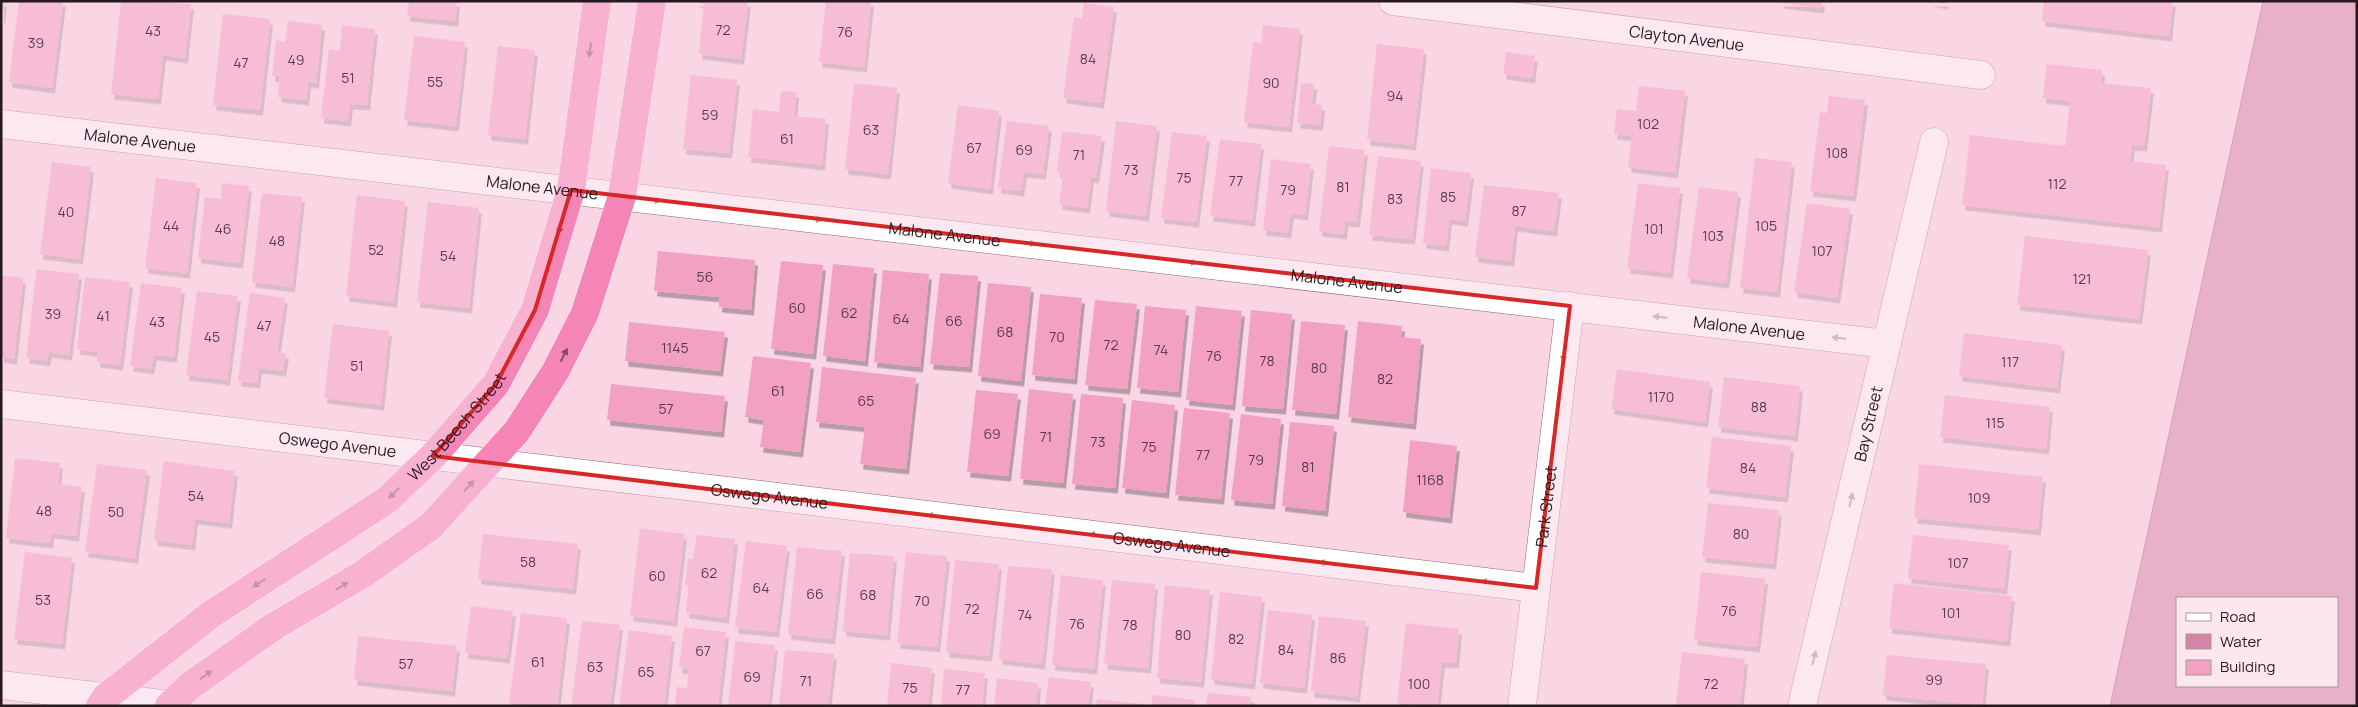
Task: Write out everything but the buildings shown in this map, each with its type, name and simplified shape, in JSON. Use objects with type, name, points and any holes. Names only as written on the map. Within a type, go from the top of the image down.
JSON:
[{"type":"highway","name":"West Beech Street","points":[[103,701],[210,615],[387,500],[433,456],[496,384],[535,310],[571,190],[597,1]]},
{"type":"highway","points":[[172,705],[190,685],[273,628],[362,574],[431,526],[517,431],[550,381],[585,313],[622,196],[652,1]]},
{"type":"street","name":"Clayton Avenue","points":[[1393,1],[1981,75]]},
{"type":"street","name":"Malone Avenue","points":[[1,124],[1888,344]]},
{"type":"street","name":"Bay Street","points":[[1802,706],[1934,142]]},
{"type":"street","name":"Park Street","points":[[1522,706],[1570,306]]},
{"type":"street","name":"Oswego Avenue","points":[[1,404],[1536,588]]},
{"type":"street","points":[[1,685],[103,701],[172,705]]},
{"type":"highlighted area","points":[[571,190],[1570,306],[1536,588],[433,456],[496,384],[535,310]]},
{"type":"water","points":[[2263,1],[2357,1],[2357,706],[2110,706]]}]
